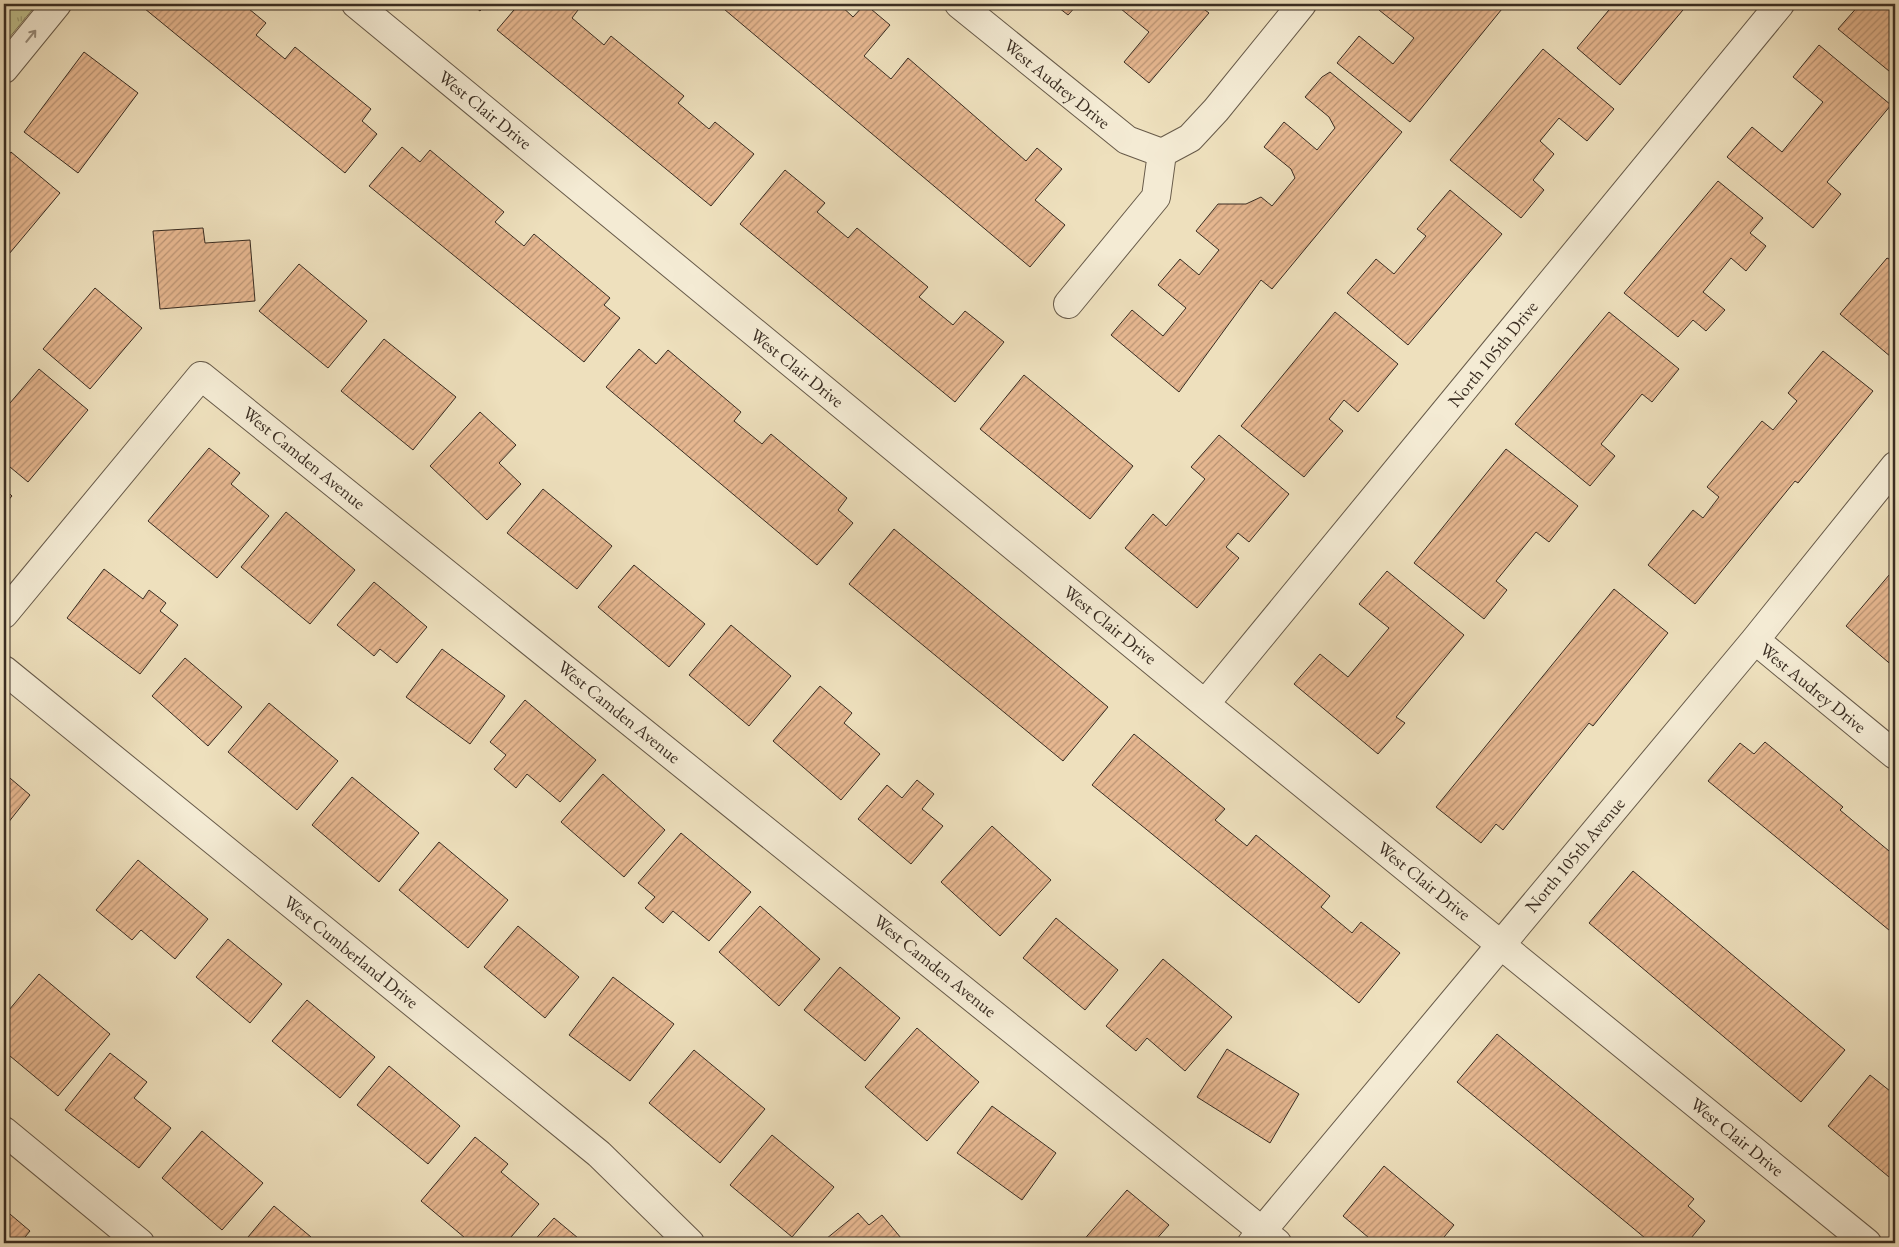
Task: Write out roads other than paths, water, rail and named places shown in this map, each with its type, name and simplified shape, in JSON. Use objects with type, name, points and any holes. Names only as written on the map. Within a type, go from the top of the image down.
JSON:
[{"type":"street","points":[[4,69],[57,4]]},
{"type":"street","name":"West Clair Drive","points":[[356,4],[1206,704],[1867,1243]]},
{"type":"street","name":"West Audrey Drive","points":[[959,4],[1127,140],[1162,153]]},
{"type":"street","points":[[1068,304],[1156,197],[1162,153],[1190,138],[1216,110],[1302,4]]},
{"type":"street","name":"North 105th Drive","points":[[1206,704],[1780,4]]},
{"type":"street","name":"West Camden Avenue","points":[[4,614],[202,376],[1264,1239]]},
{"type":"street","name":"North 105th Avenue","points":[[1264,1239],[1501,944],[1755,640],[1895,466]]},
{"type":"street","name":"West Audrey Drive","points":[[1755,640],[1895,755]]},
{"type":"street","name":"West Cumberland Drive","points":[[4,670],[591,1148],[690,1243]]},
{"type":"street","points":[[4,1130],[140,1243]]}]
